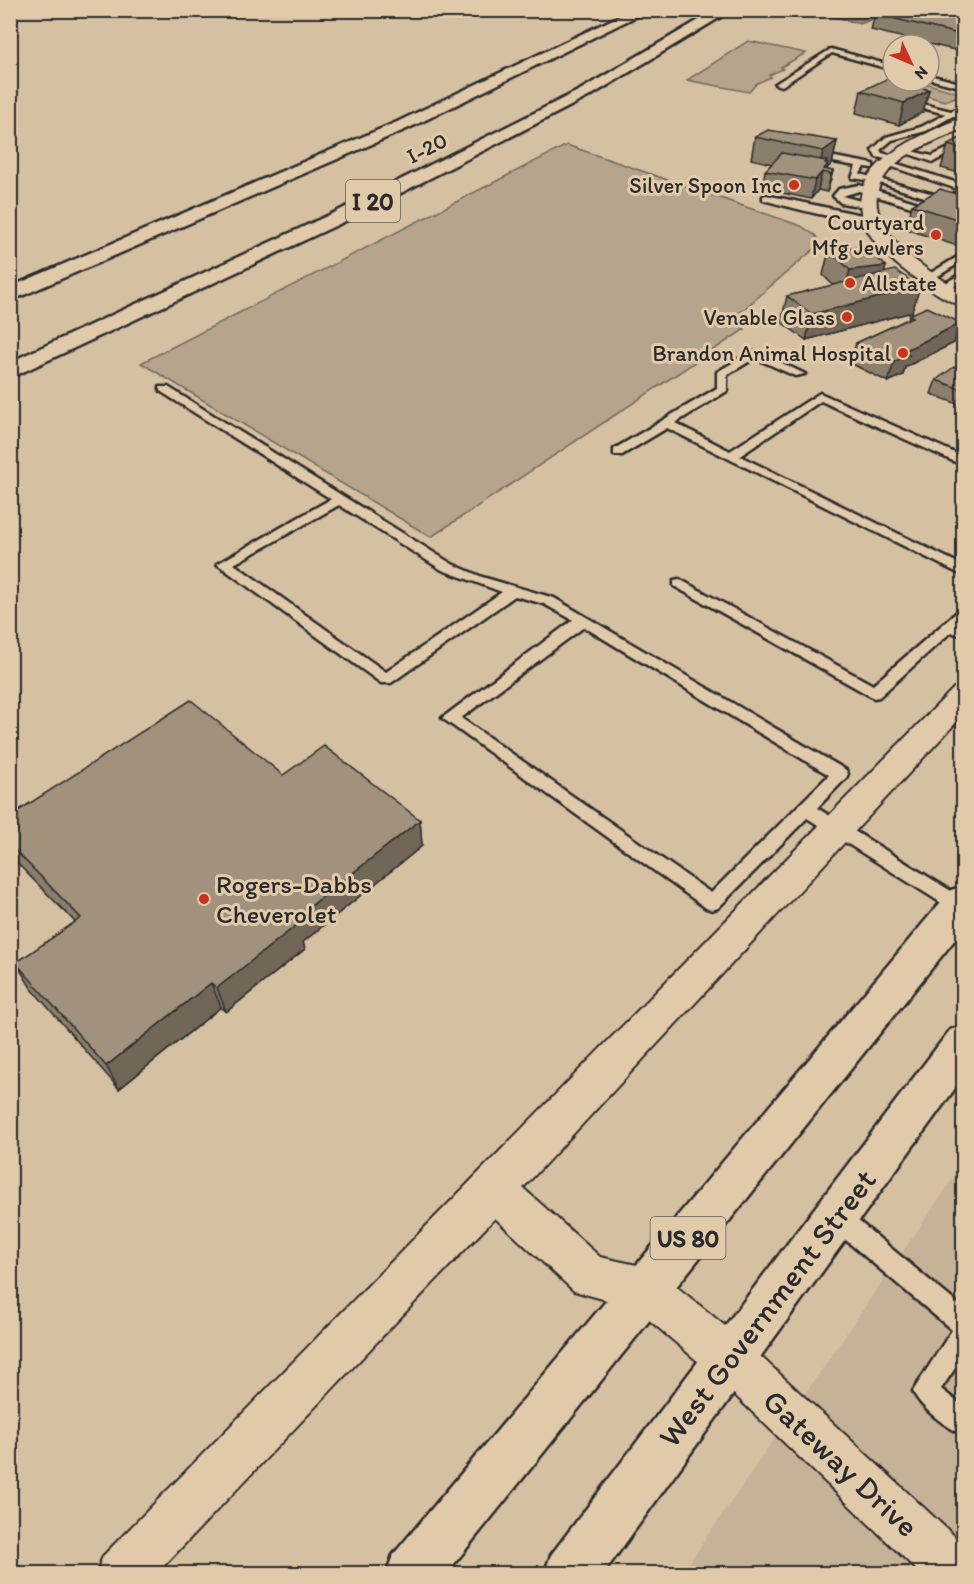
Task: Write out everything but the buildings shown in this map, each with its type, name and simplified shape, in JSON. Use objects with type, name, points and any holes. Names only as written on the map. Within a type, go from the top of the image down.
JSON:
[{"type":"main road","name":"I-20","points":[[10,295],[371,139],[644,10]]},
{"type":"main road","name":"I-20","points":[[10,371],[346,214],[585,93],[726,10]]},
{"type":"main road","name":"US 80","points":[[412,1574],[962,904]]},
{"type":"main road","name":"West Government Street","points":[[570,1574],[963,1043]]},
{"type":"street","points":[[959,127],[931,132],[882,180],[892,250],[926,279],[963,300]]},
{"type":"street","points":[[121,1574],[494,1189],[822,819],[963,695]]},
{"type":"street","name":"Gateway Drive","points":[[494,1189],[589,1276],[646,1289],[729,1359],[958,1574]]},
{"type":"lane","points":[[779,84],[843,44]]},
{"type":"lane","points":[[831,51],[879,64]]},
{"type":"lane","points":[[862,72],[879,64]]},
{"type":"lane","points":[[941,79],[963,86]]},
{"type":"lane","points":[[766,198],[851,217],[882,180],[933,159],[959,127],[914,103]]},
{"type":"lane","points":[[882,180],[877,153],[879,145],[898,135],[919,131],[931,132]]},
{"type":"lane","points":[[807,155],[861,165],[855,176],[963,189]]},
{"type":"lane","points":[[882,180],[940,199],[950,199],[963,189]]},
{"type":"lane","points":[[882,180],[963,219]]},
{"type":"lane","points":[[926,279],[963,256]]},
{"type":"lane","points":[[943,289],[963,275]]},
{"type":"lane","points":[[618,452],[723,389],[721,374],[755,354],[799,375]]},
{"type":"lane","points":[[164,389],[456,572],[549,601],[584,620],[840,774],[822,819],[712,903],[450,718],[584,620]]},
{"type":"lane","points":[[731,456],[820,396],[963,462]]},
{"type":"lane","points":[[667,423],[963,572]]},
{"type":"lane","points":[[339,500],[224,564],[386,679],[514,590]]},
{"type":"lane","points":[[679,583],[874,693],[963,611]]},
{"type":"lane","points":[[949,625],[963,633]]},
{"type":"lane","points":[[822,819],[962,904]]},
{"type":"lane","points":[[835,1216],[963,1324]]},
{"type":"lane","points":[[963,1334],[925,1391],[963,1423]]},
{"type":"shaded area","points":[[830,10],[845,11],[841,15],[845,16],[860,11],[880,16],[860,24],[822,16],[831,15]]},
{"type":"shaded area","points":[[748,41],[806,53],[781,67],[783,69],[769,75],[771,77],[757,83],[749,92],[687,80]]},
{"type":"shaded area","points":[[941,88],[963,94],[945,101],[916,93],[941,93]]},
{"type":"shaded area","points":[[567,145],[801,226],[816,236],[820,244],[730,321],[745,329],[431,537],[141,363]]},
{"type":"shaded area","points":[[963,1164],[963,1573],[682,1573]]},
{"type":"place","name":"Silver Spoon Inc","points":[[794,185]]},
{"type":"place","name":"Courtyard Mfg Jewlers","points":[[936,235]]},
{"type":"place","name":"Allstate","points":[[850,283]]},
{"type":"place","name":"Venable Glass","points":[[847,317]]},
{"type":"place","name":"Brandon Animal Hospital","points":[[903,353]]},
{"type":"place","name":"Rogers-Dabbs Cheverolet","points":[[204,899]]}]
